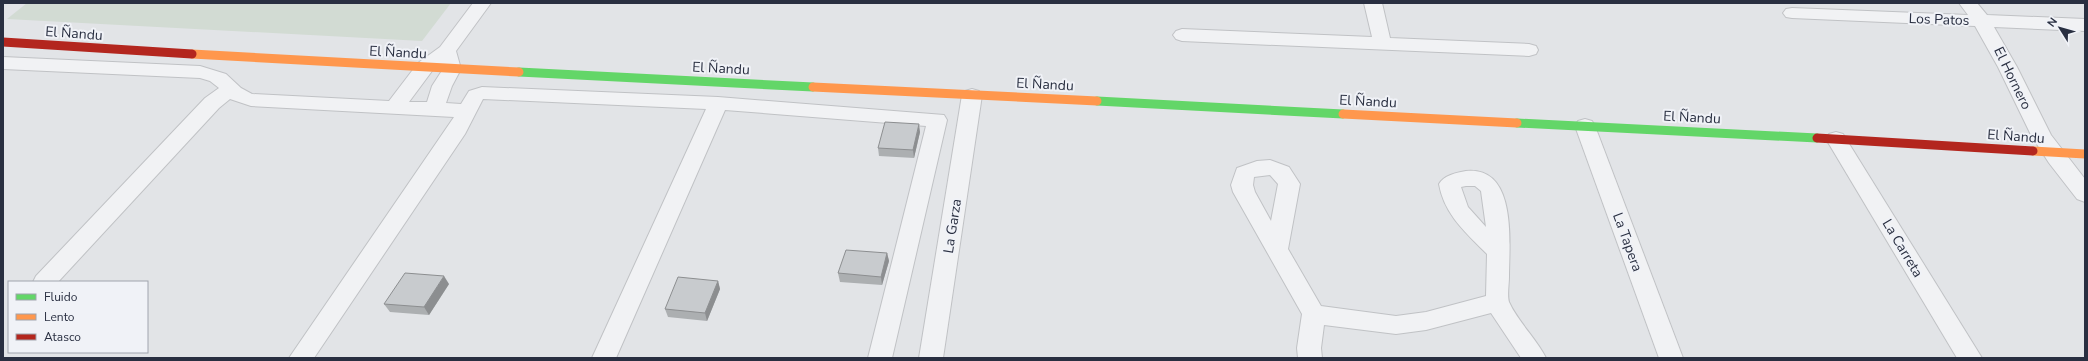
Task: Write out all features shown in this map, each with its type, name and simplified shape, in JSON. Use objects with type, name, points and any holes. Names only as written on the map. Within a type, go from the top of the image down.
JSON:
[{"type":"street","points":[[434,110],[449,60],[482,3]]},
{"type":"street","points":[[1373,3],[1382,43]]},
{"type":"street","name":"El Hornero","points":[[1968,3],[1982,20],[1992,36],[2041,135],[2052,152],[2085,194]]},
{"type":"street","name":"Los Patos","points":[[1802,10],[2085,25]]},
{"type":"street","points":[[1182,35],[1529,50]]},
{"type":"street","name":"El Ñandu","points":[[3,42],[424,67]]},
{"type":"street","points":[[394,107],[424,67],[449,60]]},
{"type":"street","name":"El Ñandu","points":[[449,60],[972,95],[1836,139],[2085,154]]},
{"type":"street","points":[[3,63],[200,72],[222,80],[229,90],[240,97],[251,100],[467,111]]},
{"type":"street","points":[[45,281],[212,104],[229,90]]},
{"type":"street","points":[[300,358],[458,129],[476,95],[482,93],[718,103],[936,120],[880,358]]},
{"type":"street","name":"La Garza","points":[[931,358],[972,95]]},
{"type":"street","points":[[604,358],[718,103]]},
{"type":"street","name":"La Tapera","points":[[1585,126],[1671,358]]},
{"type":"street","name":"La Carreta","points":[[1836,139],[1970,358]]},
{"type":"street","points":[[1277,250],[1314,314],[1309,348],[1310,358]]},
{"type":"street","points":[[1497,251],[1496,302],[1534,358]]},
{"type":"street","points":[[1314,314],[1396,325],[1426,321],[1496,302]]},
{"type":"shaded area","points":[[27,3],[451,3],[422,41],[7,19]]},
{"type":"building","points":[[885,122],[919,124],[913,150],[878,148]]},
{"type":"building","points":[[846,250],[887,253],[881,277],[838,273]]},
{"type":"building","points":[[405,273],[444,276],[424,307],[384,304]]},
{"type":"building","points":[[678,277],[718,281],[705,313],[665,309]]},
{"type":"traffic: fast","points":[[519,72],[813,87]]},
{"type":"traffic: fast","points":[[1097,101],[1343,114]]},
{"type":"traffic: fast","points":[[1517,123],[1817,138]]},
{"type":"traffic: slow","points":[[192,54],[519,72]]},
{"type":"traffic: slow","points":[[813,87],[1097,101]]},
{"type":"traffic: slow","points":[[1343,114],[1517,123]]},
{"type":"traffic: slow","points":[[2033,151],[2085,154]]},
{"type":"traffic: jam","points":[[3,42],[192,54]]},
{"type":"traffic: jam","points":[[1817,138],[2033,151]]}]
